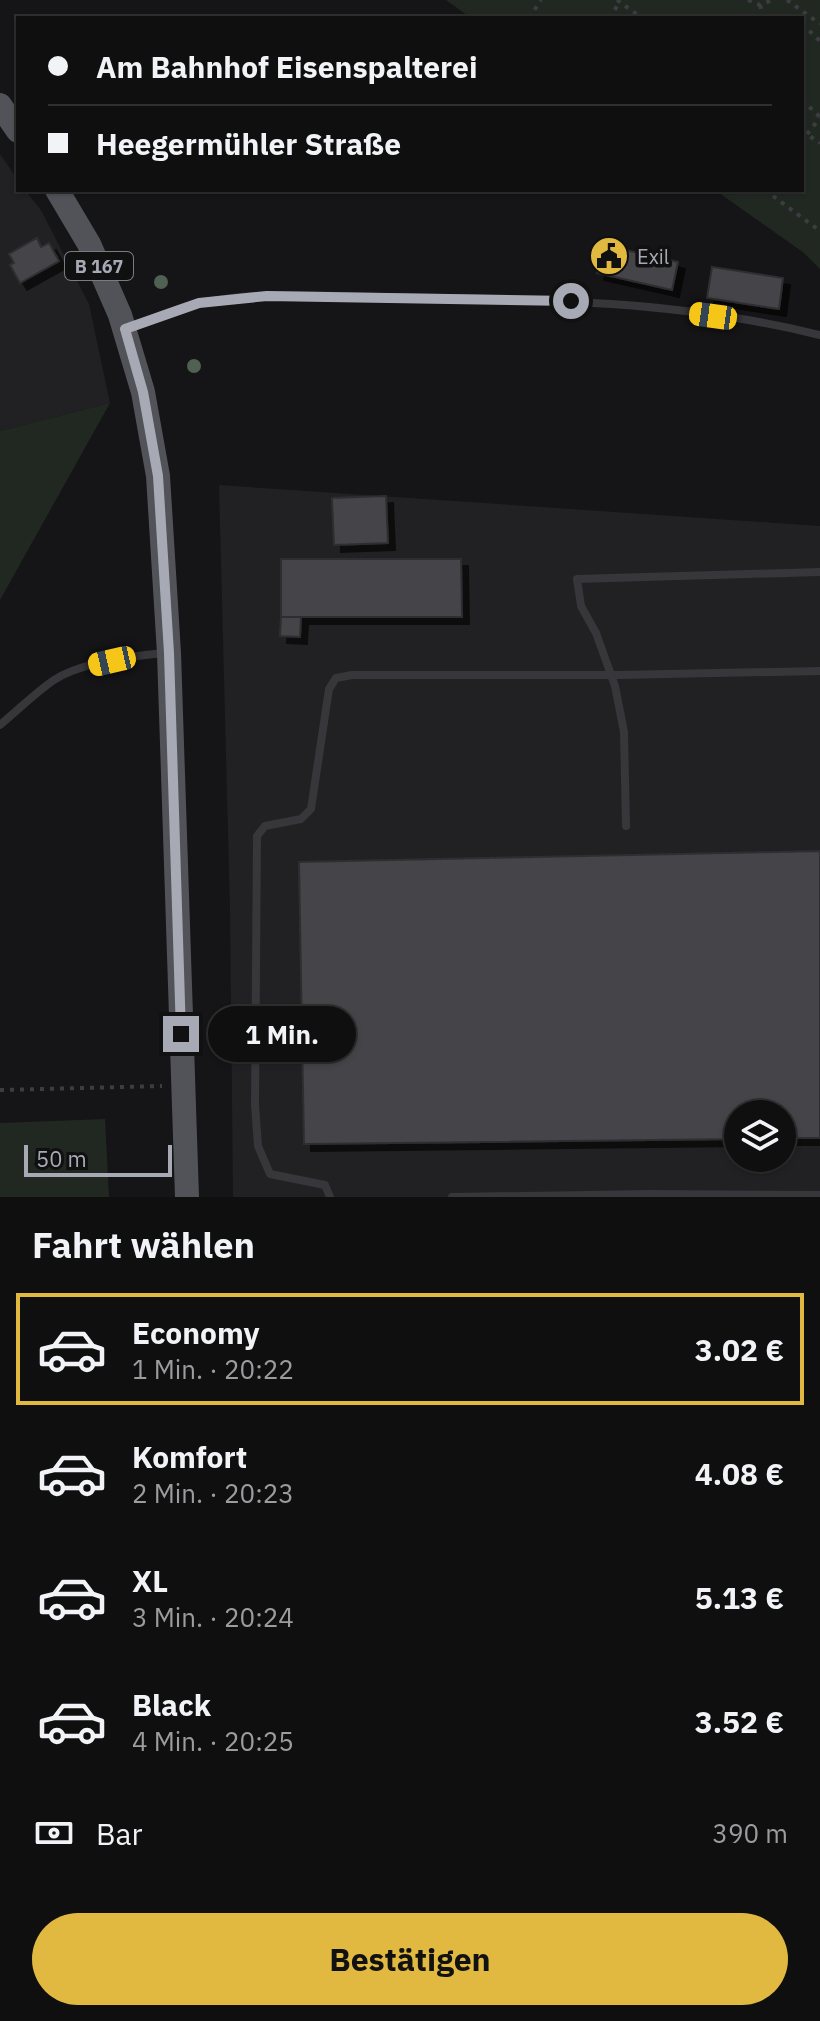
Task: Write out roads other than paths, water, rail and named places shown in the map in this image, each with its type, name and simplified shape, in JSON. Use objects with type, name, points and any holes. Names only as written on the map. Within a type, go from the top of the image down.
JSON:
[{"type":"main road","points":[[0,105],[16,128]]},
{"type":"main road","name":"B 167","points":[[58,192],[89,244],[125,329],[143,392],[158,476],[169,653],[187,1197]]},
{"type":"lane","points":[[125,329],[199,303],[267,296],[607,303],[775,324],[820,335]]},
{"type":"lane","points":[[626,826],[624,732],[611,675],[596,633],[581,606],[577,579],[820,572]]},
{"type":"lane","points":[[0,725],[56,679],[89,666],[169,653]]},
{"type":"lane","points":[[330,1197],[325,1185],[270,1174],[258,1146],[255,1105],[257,836],[265,826],[301,819],[311,809],[329,689],[336,678],[352,675],[820,671]]},
{"type":"lane","points":[[452,1197],[820,1195]]},
{"type":"place","name":"Exil","points":[[609,256]]}]
